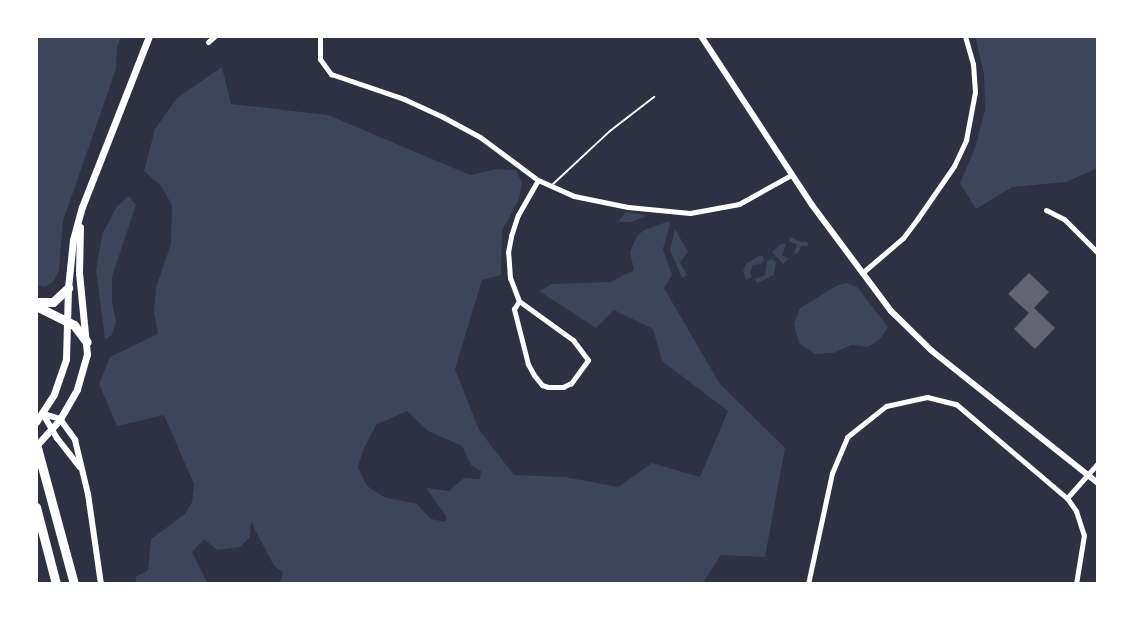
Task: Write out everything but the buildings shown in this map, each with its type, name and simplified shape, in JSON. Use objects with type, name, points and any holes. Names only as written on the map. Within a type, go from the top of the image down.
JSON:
[{"type":"highway","points":[[36,304],[53,302],[68,288]]},
{"type":"highway","points":[[36,304],[68,322],[87,342]]},
{"type":"highway","points":[[36,445],[74,584]]},
{"type":"highway","points":[[36,507],[56,584]]},
{"type":"main road","points":[[36,422],[43,414],[61,378],[66,359],[68,288],[73,240],[82,207],[149,36]]},
{"type":"main road","points":[[36,445],[60,419],[77,389],[84,368],[87,342],[79,273],[82,207]]},
{"type":"street","points":[[208,42],[215,36]]},
{"type":"street","points":[[320,36],[320,59],[331,74],[404,99],[461,126],[538,180],[596,201],[669,213],[720,210],[745,202],[791,175]]},
{"type":"street","points":[[701,36],[791,175],[891,311],[932,351],[1098,483]]},
{"type":"street","points":[[862,273],[884,255],[913,225],[944,184],[966,140],[975,92],[973,64],[965,36]]},
{"type":"street","points":[[519,302],[514,309],[528,364],[534,375],[542,385],[548,387],[563,387],[571,383],[588,360],[573,340],[519,302],[510,278],[508,252],[518,215],[538,180]]},
{"type":"street","points":[[1046,210],[1064,219],[1098,253]]},
{"type":"street","points":[[808,584],[839,452],[847,437],[886,406],[927,397],[956,404],[1067,498],[1076,511],[1084,535],[1077,584]]},
{"type":"street","points":[[43,414],[60,419],[75,440],[101,584]]},
{"type":"street","points":[[43,414],[50,431],[82,469]]},
{"type":"street","points":[[1067,498],[1098,463]]},
{"type":"lane","points":[[550,186],[610,131],[654,97]]},
{"type":"shaded area","points":[[36,36],[121,36],[117,48],[116,69],[63,221],[59,270],[54,281],[45,287],[36,285]]},
{"type":"shaded area","points":[[975,36],[1098,36],[1098,168],[1066,182],[1012,187],[976,209],[960,183],[975,148],[985,110],[984,74]]},
{"type":"shaded area","points":[[222,67],[231,104],[328,115],[470,175],[497,169],[516,170],[522,183],[519,199],[502,231],[501,275],[482,280],[455,369],[479,430],[514,475],[565,477],[618,487],[652,463],[700,477],[728,411],[662,361],[653,329],[614,310],[596,328],[539,291],[552,284],[610,282],[634,270],[630,252],[637,236],[644,230],[669,221],[663,249],[672,275],[664,288],[720,384],[785,448],[765,557],[721,555],[702,584],[279,584],[283,572],[274,566],[251,522],[250,537],[240,547],[217,550],[204,539],[192,552],[208,584],[136,584],[136,577],[148,570],[151,539],[185,514],[192,502],[194,484],[164,415],[117,426],[99,384],[110,357],[158,334],[154,312],[156,287],[171,244],[172,205],[161,186],[144,171],[155,129],[177,98]],"holes":[[[407,411],[428,431],[462,446],[471,465],[481,471],[480,479],[464,478],[449,491],[426,488],[446,516],[446,522],[431,519],[417,504],[384,497],[367,486],[358,467],[363,450],[376,425]]]},
{"type":"shaded area","points":[[129,196],[136,205],[112,277],[112,301],[116,321],[112,335],[105,339],[96,270],[102,235],[117,206]]},
{"type":"shaded area","points":[[626,212],[646,216],[632,222],[618,222]]},
{"type":"shaded area","points":[[675,229],[688,252],[680,262],[687,275],[682,278],[670,250]]},
{"type":"shaded area","points":[[791,237],[807,242],[809,246],[801,246],[798,253],[793,255],[797,245],[789,241]]},
{"type":"shaded area","points":[[781,244],[786,244],[782,255],[789,259],[783,264],[772,252]]},
{"type":"shaded area","points":[[763,256],[764,260],[761,264],[753,265],[750,273],[752,277],[746,280],[743,270],[747,263]]},
{"type":"shaded area","points":[[771,259],[776,262],[774,275],[757,283],[755,279],[765,275],[767,262]]},
{"type":"shaded area","points":[[847,283],[857,287],[888,327],[880,339],[868,347],[852,345],[833,353],[815,354],[799,343],[794,324],[800,308],[838,285]]}]
